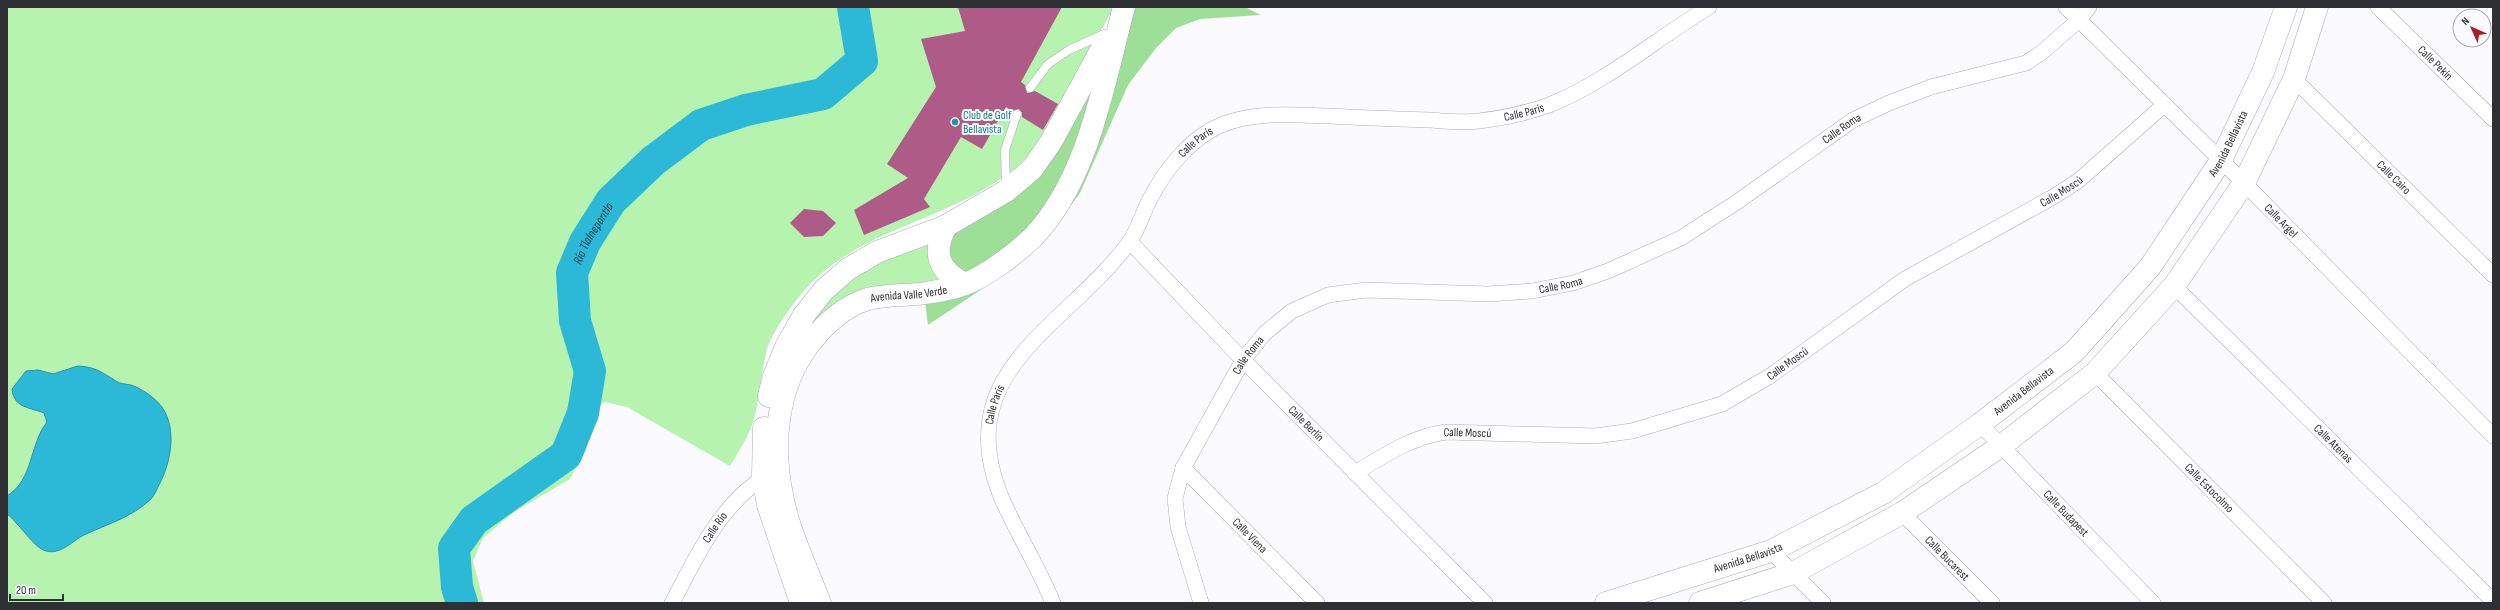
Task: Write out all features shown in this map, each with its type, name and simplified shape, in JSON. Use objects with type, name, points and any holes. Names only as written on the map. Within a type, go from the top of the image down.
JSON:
[{"type":"street","name":"Avenida Valle Verde","points":[[801,603],[776,533],[765,415],[774,376],[786,347],[804,315],[824,290],[848,269],[877,252],[946,226],[1006,191],[1032,170],[1051,142],[1124,7]]},
{"type":"street","name":"Avenida Valle Verde","points":[[820,603],[783,501],[771,474],[779,415],[788,381],[802,353],[821,329],[842,311],[868,299],[926,293],[965,284],[1005,260],[1033,237],[1063,198],[1092,124],[1124,7]]},
{"type":"street","name":"Calle París","points":[[1053,603],[1044,579],[1001,495],[990,463],[988,428],[995,395],[1011,366],[1035,339],[1100,278],[1130,242],[1151,197],[1172,166],[1192,143],[1219,126],[1244,118],[1282,115],[1476,121],[1514,115],[1549,105],[1599,79],[1709,7]]},
{"type":"street","name":"Calle Argel","points":[[2066,7],[2163,106],[2220,162],[2244,183],[2493,436]]},
{"type":"street","name":"Calle Roma","points":[[1201,603],[1178,528],[1175,498],[1183,468],[1243,360],[1265,333],[1292,311],[1328,295],[1366,290],[1488,294],[1532,291],[1573,283],[1608,271],[1681,238],[1737,202],[1853,120],[1889,103],[1931,87],[2026,63],[2041,53],[2078,20],[2089,7]]},
{"type":"street","name":"Avenida Bellavista","points":[[1606,603],[1771,551],[1883,493],[1980,424],[2074,352],[2150,267],[2220,162],[2263,72],[2286,7]]},
{"type":"street","points":[[1700,603],[1793,573],[1902,513],[2001,446],[2095,373],[2174,286],[2244,183],[2294,79],[2318,7]]},
{"type":"street","name":"Calle Pekín","points":[[2378,7],[2493,119]]},
{"type":"street","name":"Calle Cairo","points":[[2294,79],[2493,275]]},
{"type":"street","name":"Calle Moscú","points":[[1355,473],[1407,442],[1426,435],[1446,432],[1595,436],[1632,431],[1722,404],[1770,376],[1905,279],[2053,197],[2078,181],[2163,106]]},
{"type":"street","points":[[946,226],[939,239],[938,254],[942,267],[952,278],[965,284]]},
{"type":"street","name":"Calle Berlín","points":[[1130,242],[1243,360],[1485,603]]},
{"type":"street","name":"Calle Atenas","points":[[2174,286],[2493,601]]},
{"type":"street","name":"Calle Estocolmo","points":[[2095,373],[2324,603]]},
{"type":"street","name":"Calle Budapest","points":[[1980,424],[2153,603]]},
{"type":"street","name":"Calle Viena","points":[[1183,468],[1317,603]]},
{"type":"street","name":"Calle Río","points":[[672,603],[710,532],[731,505],[771,474]]},
{"type":"street","name":"Calle Bucarest","points":[[1902,513],[1992,603]]},
{"type":"street","points":[[1771,551],[1823,603]]},
{"type":"lane","points":[[1030,88],[1048,64],[1069,50],[1111,32]]},
{"type":"lane","points":[[1006,191],[1005,150],[1017,114]]},
{"type":"green space","points":[[7,7],[1114,7],[1042,137],[1032,152],[1020,164],[996,182],[970,197],[888,233],[835,262],[812,282],[799,296],[773,335],[766,353],[758,402],[753,421],[746,439],[730,466],[627,407],[605,402],[595,409],[586,450],[570,479],[514,512],[483,538],[473,561],[484,603],[7,603]]},
{"type":"green space","points":[[1133,7],[1245,7],[1261,15],[1200,19],[1176,28],[1156,48],[1128,85],[1080,193],[1047,237],[1012,269],[928,325],[923,286],[966,278],[946,257],[950,227],[1009,195]]},
{"type":"green space","points":[[937,232],[967,278],[876,291],[783,358],[850,271]]},
{"type":"water","points":[[78,366],[98,370],[119,383],[137,387],[161,405],[170,426],[170,450],[168,461],[160,483],[155,493],[143,506],[119,520],[84,535],[66,547],[51,552],[41,549],[7,514],[7,496],[16,489],[27,471],[41,431],[47,422],[44,413],[23,406],[19,403],[13,395],[12,389],[26,371],[38,370],[53,374]]},
{"type":"building","name":"Club de Golf Bellavista","points":[[958,7],[1062,7],[1021,82],[1025,85],[1027,93],[1035,91],[1058,104],[1043,130],[1022,117],[1022,113],[1019,109],[1012,111],[1006,107],[982,149],[961,137],[924,199],[930,207],[864,235],[854,210],[908,178],[887,164],[936,87],[921,39],[965,31]]},
{"type":"building","points":[[804,209],[823,211],[836,223],[823,236],[804,237],[790,223]]},
{"type":"waterway","name":"Río Tlalnepantla","points":[[462,603],[457,587],[454,548],[474,520],[566,455],[583,413],[590,371],[575,321],[572,273],[585,242],[611,201],[653,161],[701,125],[746,110],[823,94],[862,61],[853,7]]},
{"type":"place","name":"Club de Golf Bellavista","points":[[955,122]]}]
